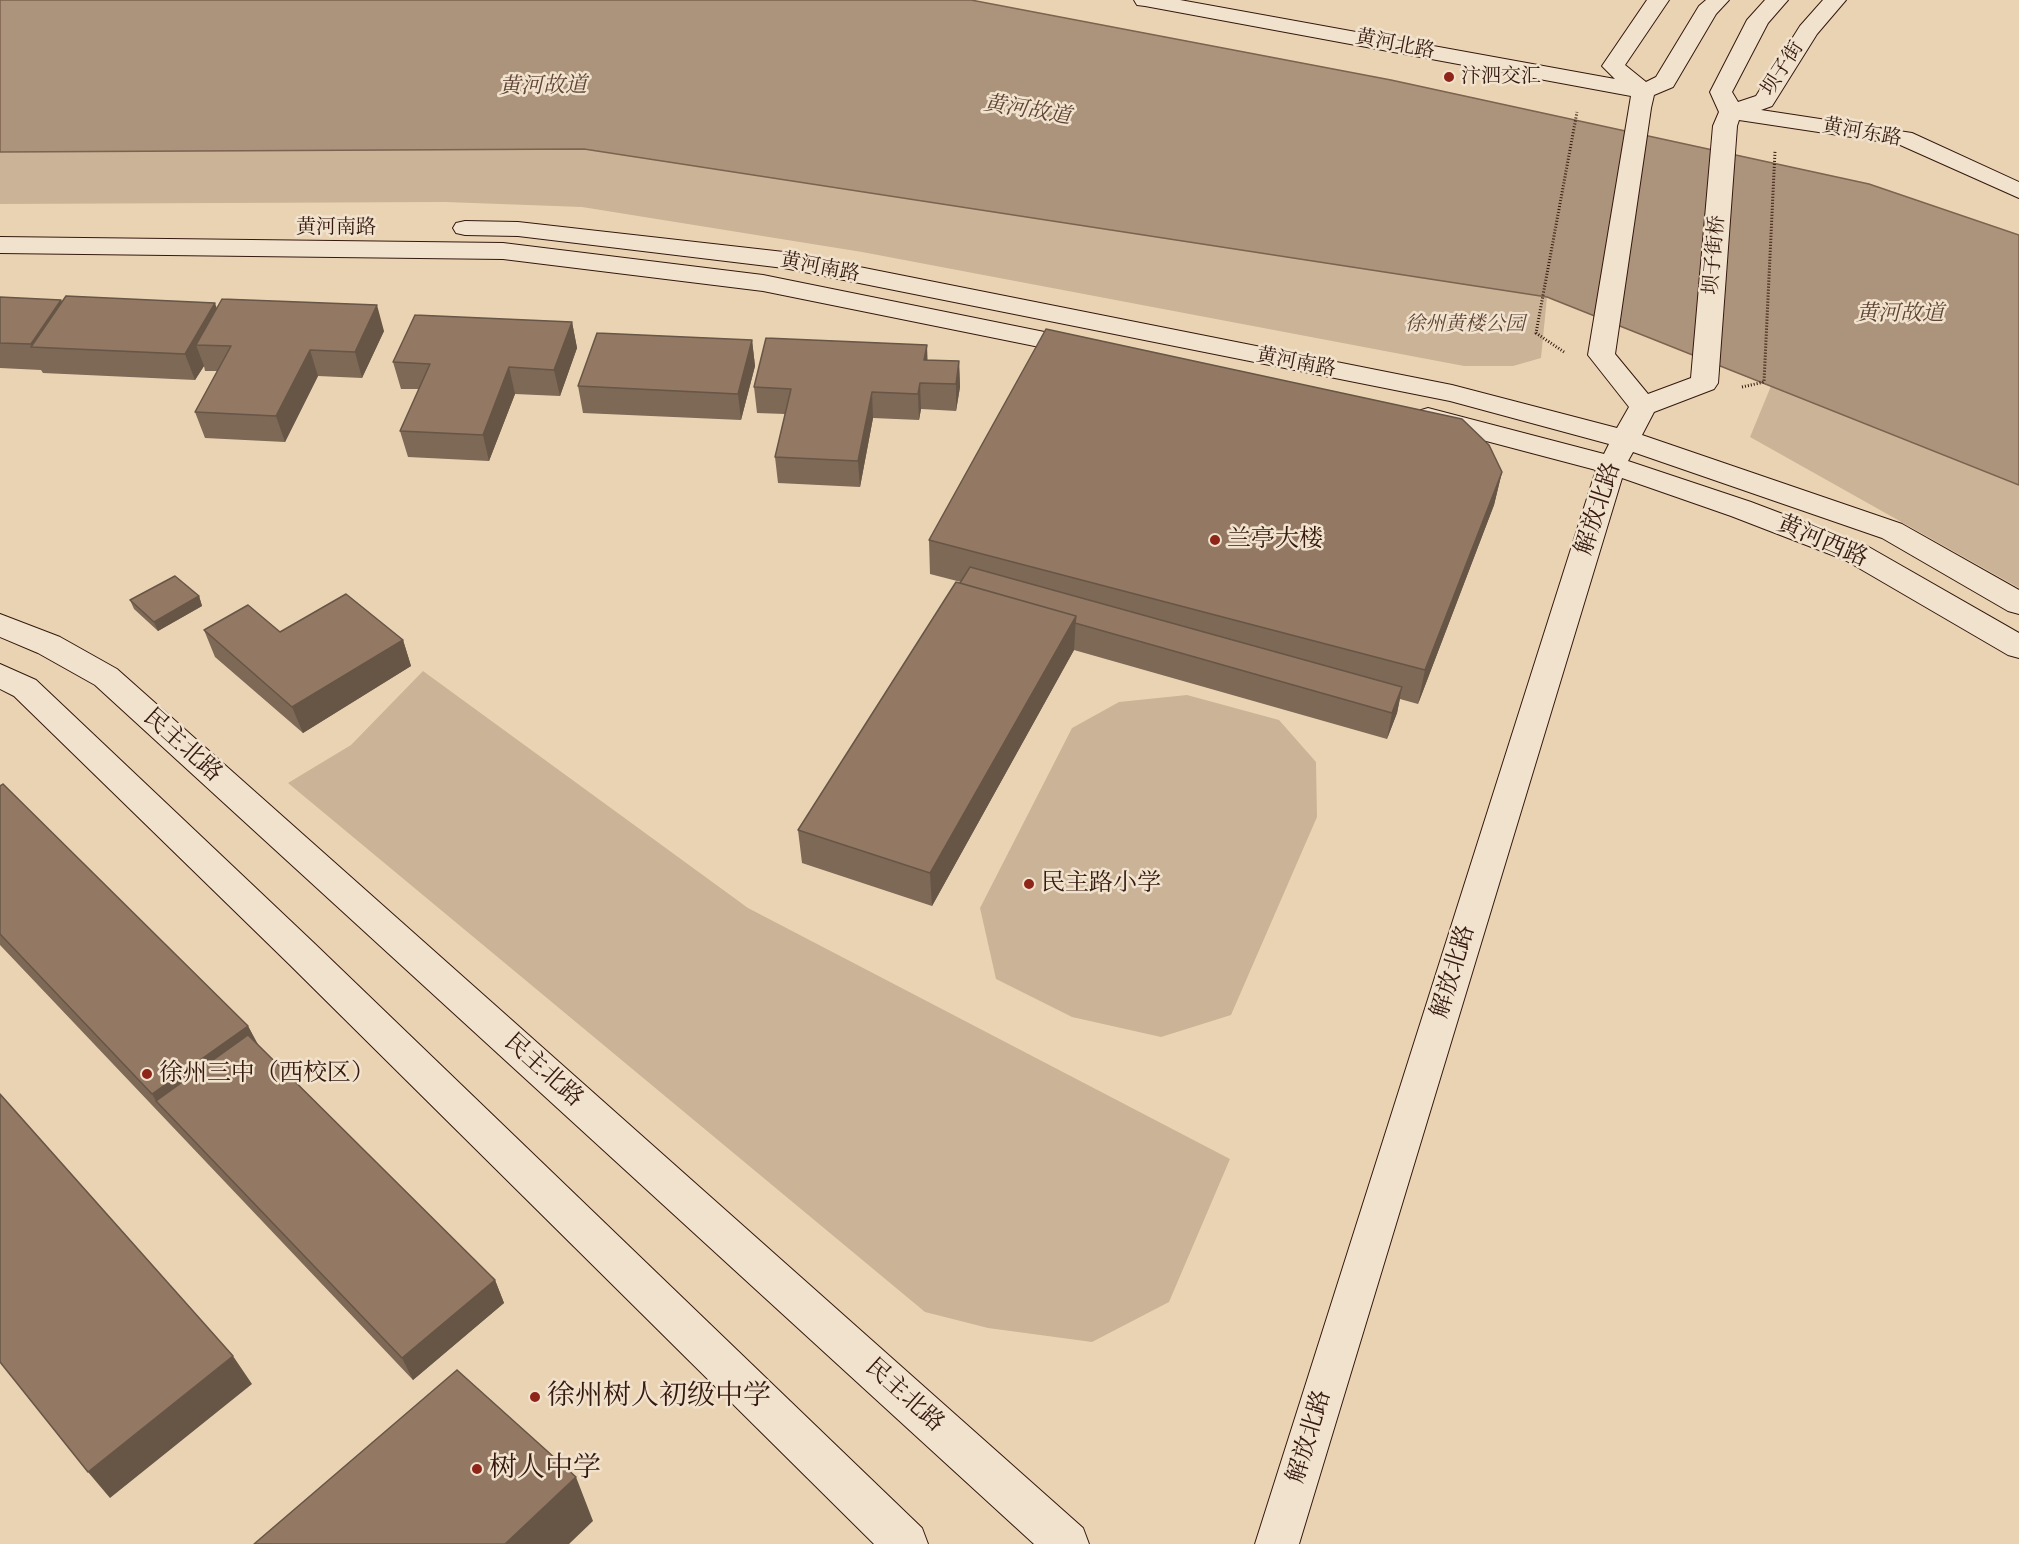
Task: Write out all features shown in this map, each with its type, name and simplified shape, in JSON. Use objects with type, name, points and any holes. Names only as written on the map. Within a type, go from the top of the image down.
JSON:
[{"type":"main road","name":"黄河北路","points":[[1145,0],[1642,99]]},
{"type":"main road","points":[[1642,99],[1613,66],[1658,0]]},
{"type":"main road","points":[[1643,406],[1601,355],[1642,99],[1665,82],[1707,10],[1718,0]]},
{"type":"main road","name":"坝子街桥","points":[[1643,406],[1704,383],[1728,119],[1721,92],[1758,20],[1777,0]]},
{"type":"main road","name":"坝子街","points":[[1728,119],[1764,101],[1808,31],[1835,0]]},
{"type":"main road","name":"黄河东路","points":[[1728,119],[1904,138],[2019,191]]},
{"type":"main road","name":"黄河南路","points":[[0,225],[518,229],[784,260],[1452,393],[1618,452]]},
{"type":"main road","name":"黄河南路","points":[[0,244],[503,251],[763,283],[1103,351]]},
{"type":"main road","name":"解放北路","points":[[1277,1544],[1618,452],[1643,406]]},
{"type":"main road","points":[[1407,413],[1618,452]]},
{"type":"main road","name":"黄河西路","points":[[1618,452],[1892,531],[2019,604]]},
{"type":"main road","name":"黄河西路","points":[[1618,452],[1741,509],[1856,553],[2019,647]]},
{"type":"main road","name":"民主北路","points":[[0,626],[49,645],[106,677],[1067,1544]]},
{"type":"main road","points":[[0,675],[26,688],[906,1544]]},
{"type":"path","points":[[1536,333],[1578,106]]},
{"type":"path","points":[[1764,382],[1775,152]]},
{"type":"green space","name":"徐州黄楼公园","points":[[584,149],[1547,297],[1541,358],[1513,366],[1464,366],[862,252],[582,207],[445,202],[0,204],[0,152]]},
{"type":"green space","points":[[1771,386],[2019,485],[2019,588],[1750,437]]},
{"type":"green space","points":[[423,671],[748,908],[1230,1159],[1169,1302],[1092,1342],[988,1328],[925,1312],[288,783],[351,745]]},
{"type":"green space","points":[[1187,695],[1279,720],[1316,762],[1317,817],[1231,1015],[1161,1037],[1072,1017],[996,979],[980,908],[1072,728],[1119,702]]},
{"type":"water","name":"黄河故道","points":[[0,0],[971,0],[1391,80],[1869,184],[2019,235],[2019,485],[1547,297],[584,149],[0,152]]},
{"type":"building","points":[[66,296],[215,303],[185,354],[31,347]]},
{"type":"building","points":[[0,297],[61,300],[31,344],[0,343]]},
{"type":"building","points":[[222,299],[377,305],[355,352],[310,350],[276,416],[195,412],[231,346],[196,345]]},
{"type":"building","points":[[415,315],[572,322],[554,370],[509,367],[483,435],[400,431],[430,364],[393,362]]},
{"type":"building","name":"兰亭大楼","points":[[1046,329],[1462,419],[1489,445],[1502,472],[1425,670],[929,540]]},
{"type":"building","points":[[597,333],[752,340],[738,394],[578,386]]},
{"type":"building","points":[[766,338],[927,345],[924,360],[959,361],[956,384],[920,383],[918,394],[872,392],[858,461],[775,457],[791,389],[754,387]]},
{"type":"building","points":[[970,567],[1402,687],[1392,713],[1075,623],[1076,616],[960,583]]},
{"type":"building","points":[[175,576],[199,596],[154,622],[130,600]]},
{"type":"building","points":[[956,582],[1076,616],[930,873],[798,830]]},
{"type":"building","points":[[346,594],[403,640],[292,707],[204,630],[248,605],[280,632]]},
{"type":"building","points":[[3,784],[248,1026],[152,1094],[0,934],[0,786]]},
{"type":"building","points":[[248,1035],[495,1280],[402,1358],[156,1101]]},
{"type":"building","points":[[0,1094],[233,1356],[88,1472],[0,1362]]},
{"type":"building","points":[[457,1370],[576,1477],[505,1544],[254,1544]]},
{"type":"place","name":"汴泗交汇","points":[[1449,77]]},
{"type":"place","name":"兰亭大楼","points":[[1215,540]]},
{"type":"place","name":"民主路小学","points":[[1029,884]]},
{"type":"place","name":"徐州三中（西校区）","points":[[147,1074]]},
{"type":"place","name":"徐州树人初级中学","points":[[535,1397]]},
{"type":"place","name":"树人中学","points":[[477,1469]]}]
